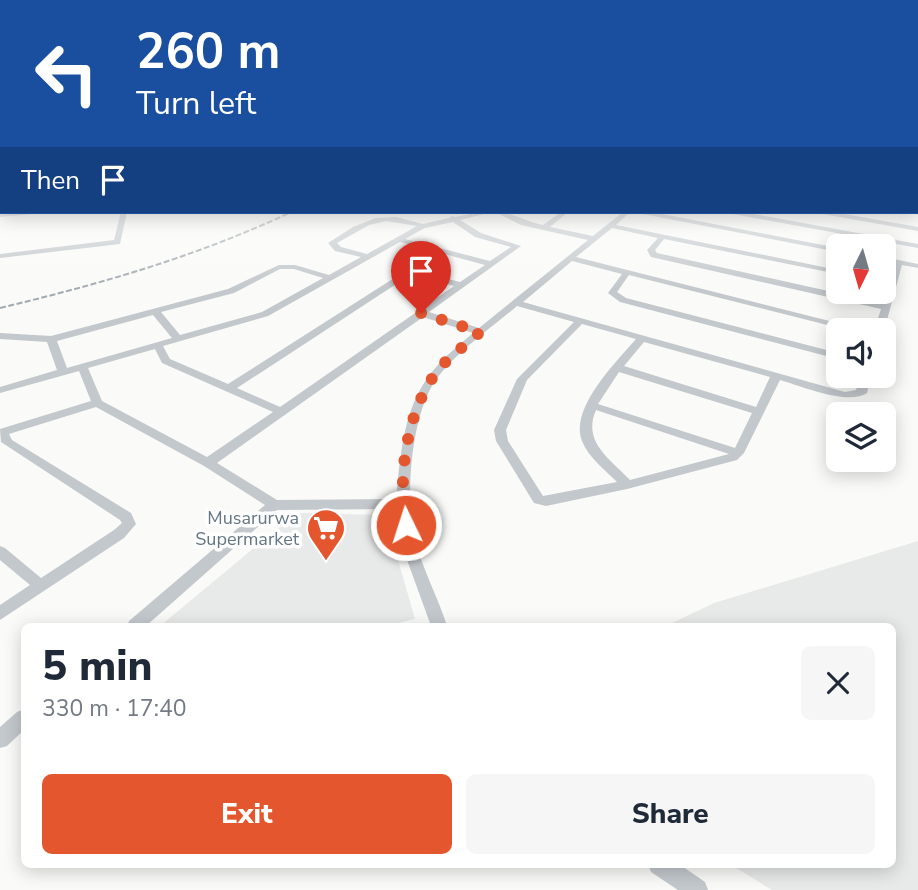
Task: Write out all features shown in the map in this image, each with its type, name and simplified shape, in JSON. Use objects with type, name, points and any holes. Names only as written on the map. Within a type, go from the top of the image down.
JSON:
[{"type":"street","points":[[0,256],[117,242],[124,214]]},
{"type":"street","points":[[0,390],[265,314],[423,226],[477,214]]},
{"type":"street","points":[[502,214],[544,228],[595,239]]},
{"type":"street","points":[[544,228],[562,214]]},
{"type":"street","points":[[438,623],[409,546],[402,504],[410,435],[426,387],[441,367],[480,332],[573,259],[625,214]]},
{"type":"street","points":[[654,214],[826,245]]},
{"type":"street","points":[[744,214],[918,246]]},
{"type":"street","points":[[847,232],[855,215],[918,229]]},
{"type":"street","points":[[370,257],[333,247],[332,243],[383,217],[423,226]]},
{"type":"street","points":[[208,463],[517,245],[478,235],[452,218]]},
{"type":"street","points":[[611,226],[826,270]]},
{"type":"street","points":[[663,236],[651,250],[654,255],[886,307]]},
{"type":"street","points":[[400,240],[492,264]]},
{"type":"street","points":[[573,259],[826,322]]},
{"type":"street","points":[[896,261],[918,265]]},
{"type":"street","points":[[896,267],[899,262]]},
{"type":"street","points":[[0,336],[51,339],[231,291],[279,267],[295,267],[331,278]]},
{"type":"street","points":[[627,273],[612,293],[623,300],[826,353]]},
{"type":"street","points":[[228,389],[405,275],[419,274],[461,285]]},
{"type":"street","points":[[517,303],[851,395],[861,393],[862,388]]},
{"type":"street","points":[[882,318],[886,304]]},
{"type":"street","points":[[156,312],[177,338]]},
{"type":"street","points":[[421,313],[480,332]]},
{"type":"street","points":[[581,320],[522,379],[500,430],[500,438],[539,500],[546,501],[627,485],[720,462],[738,453],[777,375]]},
{"type":"street","points":[[627,485],[586,438],[585,423],[592,405],[642,338]]},
{"type":"street","points":[[51,339],[63,371]]},
{"type":"street","points":[[157,344],[166,361],[282,412]]},
{"type":"street","points":[[82,366],[97,403],[208,463],[274,505],[402,504]]},
{"type":"street","points":[[618,368],[758,411]]},
{"type":"street","points":[[0,614],[126,529],[129,520],[7,442],[1,433],[97,403]]},
{"type":"street","points":[[592,405],[738,453]]},
{"type":"street","points":[[138,623],[274,505]]},
{"type":"street","points":[[0,552],[41,586]]},
{"type":"street","points":[[0,739],[21,721]]},
{"type":"street","points":[[665,868],[696,890]]},
{"type":"shaded area","points":[[296,513],[385,515],[415,619],[398,623],[164,623]]},
{"type":"shaded area","points":[[918,541],[918,890],[772,890],[736,868],[896,868],[896,623],[672,623],[714,603]]},
{"type":"railway","points":[[0,308],[148,268],[287,214]]},
{"type":"place","name":"Musarurwa Supermarket","points":[[326,562]]},
{"type":"route","points":[[406,525],[402,504],[405,462],[410,435],[426,387],[441,367],[480,332],[421,313]]}]
